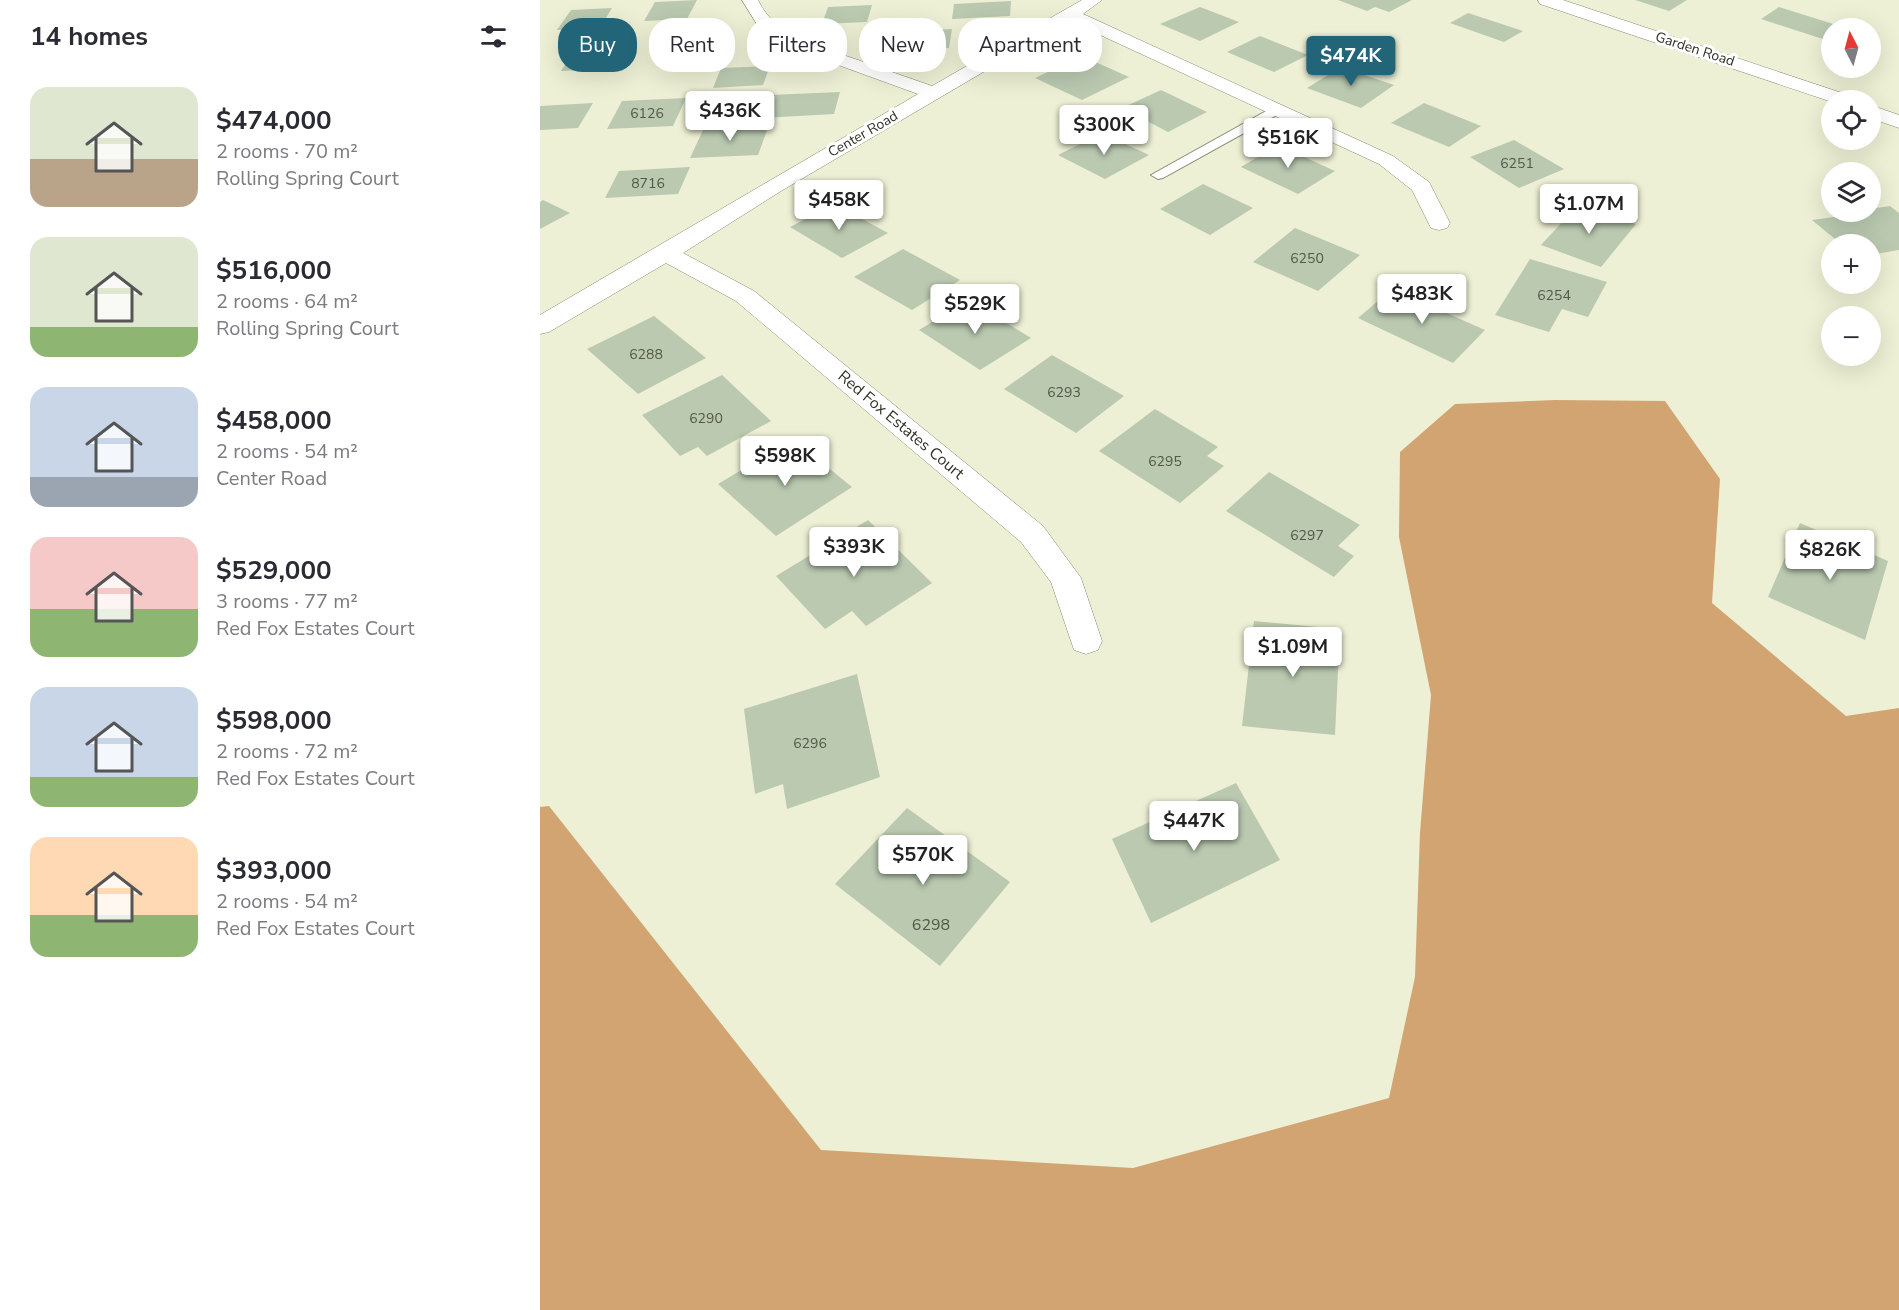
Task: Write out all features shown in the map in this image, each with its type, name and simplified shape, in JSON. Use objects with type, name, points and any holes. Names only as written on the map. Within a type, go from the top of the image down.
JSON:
[{"type":"street","points":[[750,0],[758,17],[780,36],[800,46],[933,93]]},
{"type":"street","name":"Center Road","points":[[540,326],[666,253],[773,186],[1094,0]]},
{"type":"street","name":"Garden Road","points":[[1546,0],[1821,92]]},
{"type":"street","points":[[1069,14],[1386,160],[1421,186],[1439,223]]},
{"type":"street","points":[[1881,115],[1899,122]]},
{"type":"street","name":"Red Fox Estates Court","points":[[666,253],[745,296],[1032,534],[1065,578],[1086,641]]},
{"type":"lane","points":[[1158,175],[1277,109]]},
{"type":"shaded area","points":[[1555,400],[1665,401],[1720,479],[1712,603],[1846,716],[1899,708],[1899,1310],[540,1310],[540,807],[549,806],[821,1150],[1133,1168],[1389,1098],[1415,977],[1420,833],[1431,695],[1399,537],[1400,452],[1455,404]]},
{"type":"building","points":[[697,0],[688,18],[649,18],[649,21],[644,21],[655,2]]},
{"type":"building","points":[[1338,0],[1412,0],[1389,12],[1375,7],[1367,11]]},
{"type":"building","points":[[1635,0],[1687,0],[1669,11]]},
{"type":"building","points":[[1011,1],[1010,16],[952,19],[954,4]]},
{"type":"building","points":[[872,5],[868,18],[859,18],[859,22],[847,23],[847,18],[824,18],[828,7]]},
{"type":"building","points":[[1200,7],[1239,22],[1200,41],[1160,24]]},
{"type":"building","points":[[1779,7],[1821,20],[1821,38],[1761,19]]},
{"type":"building","points":[[612,8],[606,18],[565,18],[571,10]]},
{"type":"building","points":[[1468,13],[1523,31],[1504,42],[1450,23]]},
{"type":"building","points":[[946,29],[952,29],[949,48],[946,48]]},
{"type":"building","points":[[1260,36],[1308,55],[1274,72],[1227,52]]},
{"type":"building","points":[[1102,65],[1129,77],[1082,100],[1035,78],[1048,72],[1102,72]]},
{"type":"building","points":[[735,67],[747,67],[747,72],[768,72],[763,85],[713,88],[719,72],[735,72]]},
{"type":"building","points":[[1341,67],[1394,85],[1361,108],[1307,88]]},
{"type":"building","points":[[1161,90],[1207,112],[1168,132],[1122,108]]},
{"type":"building","points":[[840,92],[834,114],[762,118],[770,95]]},
{"type":"building","points":[[686,98],[673,126],[607,129],[622,101]]},
{"type":"building","points":[[593,103],[578,128],[540,130],[540,106]]},
{"type":"building","points":[[1424,103],[1481,126],[1449,147],[1391,123]]},
{"type":"building","points":[[769,125],[758,155],[690,158],[704,128]]},
{"type":"building","points":[[1102,133],[1149,155],[1105,179],[1058,155]]},
{"type":"building","points":[[1514,140],[1564,169],[1519,188],[1470,157]]},
{"type":"building","points":[[1278,145],[1335,171],[1298,194],[1241,167]]},
{"type":"building","points":[[690,167],[678,194],[605,198],[619,171]]},
{"type":"building","points":[[1203,184],[1253,208],[1210,235],[1160,209]]},
{"type":"building","points":[[543,200],[570,213],[540,229],[540,202]]},
{"type":"building","points":[[835,204],[888,233],[842,258],[790,227]]},
{"type":"building","points":[[1579,204],[1636,224],[1601,267],[1541,245]]},
{"type":"building","points":[[1890,206],[1899,213],[1899,250],[1881,253],[1881,234],[1829,234],[1812,220],[1881,222],[1881,207]]},
{"type":"building","points":[[1295,228],[1360,255],[1318,291],[1253,262]]},
{"type":"building","points":[[903,249],[960,280],[912,310],[854,277]]},
{"type":"building","points":[[1530,259],[1607,282],[1588,317],[1562,309],[1549,332],[1495,315]]},
{"type":"building","points":[[1392,289],[1485,330],[1453,363],[1358,318]]},
{"type":"building","points":[[969,300],[1031,338],[980,370],[919,330]]},
{"type":"building","points":[[654,316],[706,358],[638,394],[587,349]]},
{"type":"building","points":[[1052,355],[1124,396],[1076,433],[1004,389]]},
{"type":"building","points":[[722,375],[771,421],[707,456],[698,447],[680,456],[642,415]]},
{"type":"building","points":[[1155,409],[1218,447],[1207,456],[1224,466],[1180,503],[1099,451]]},
{"type":"building","points":[[793,439],[852,487],[776,536],[718,484]]},
{"type":"building","points":[[1269,472],[1360,525],[1338,546],[1354,556],[1334,577],[1226,511]]},
{"type":"building","points":[[868,520],[932,583],[866,626],[852,611],[825,629],[776,576]]},
{"type":"building","points":[[1800,523],[1888,561],[1865,640],[1768,597]]},
{"type":"building","points":[[1254,621],[1340,629],[1335,735],[1242,726]]},
{"type":"building","points":[[857,674],[880,777],[787,809],[783,784],[755,794],[744,709]]},
{"type":"building","points":[[1236,783],[1280,860],[1151,923],[1112,839]]},
{"type":"building","points":[[907,808],[1010,882],[940,966],[835,884]]}]
